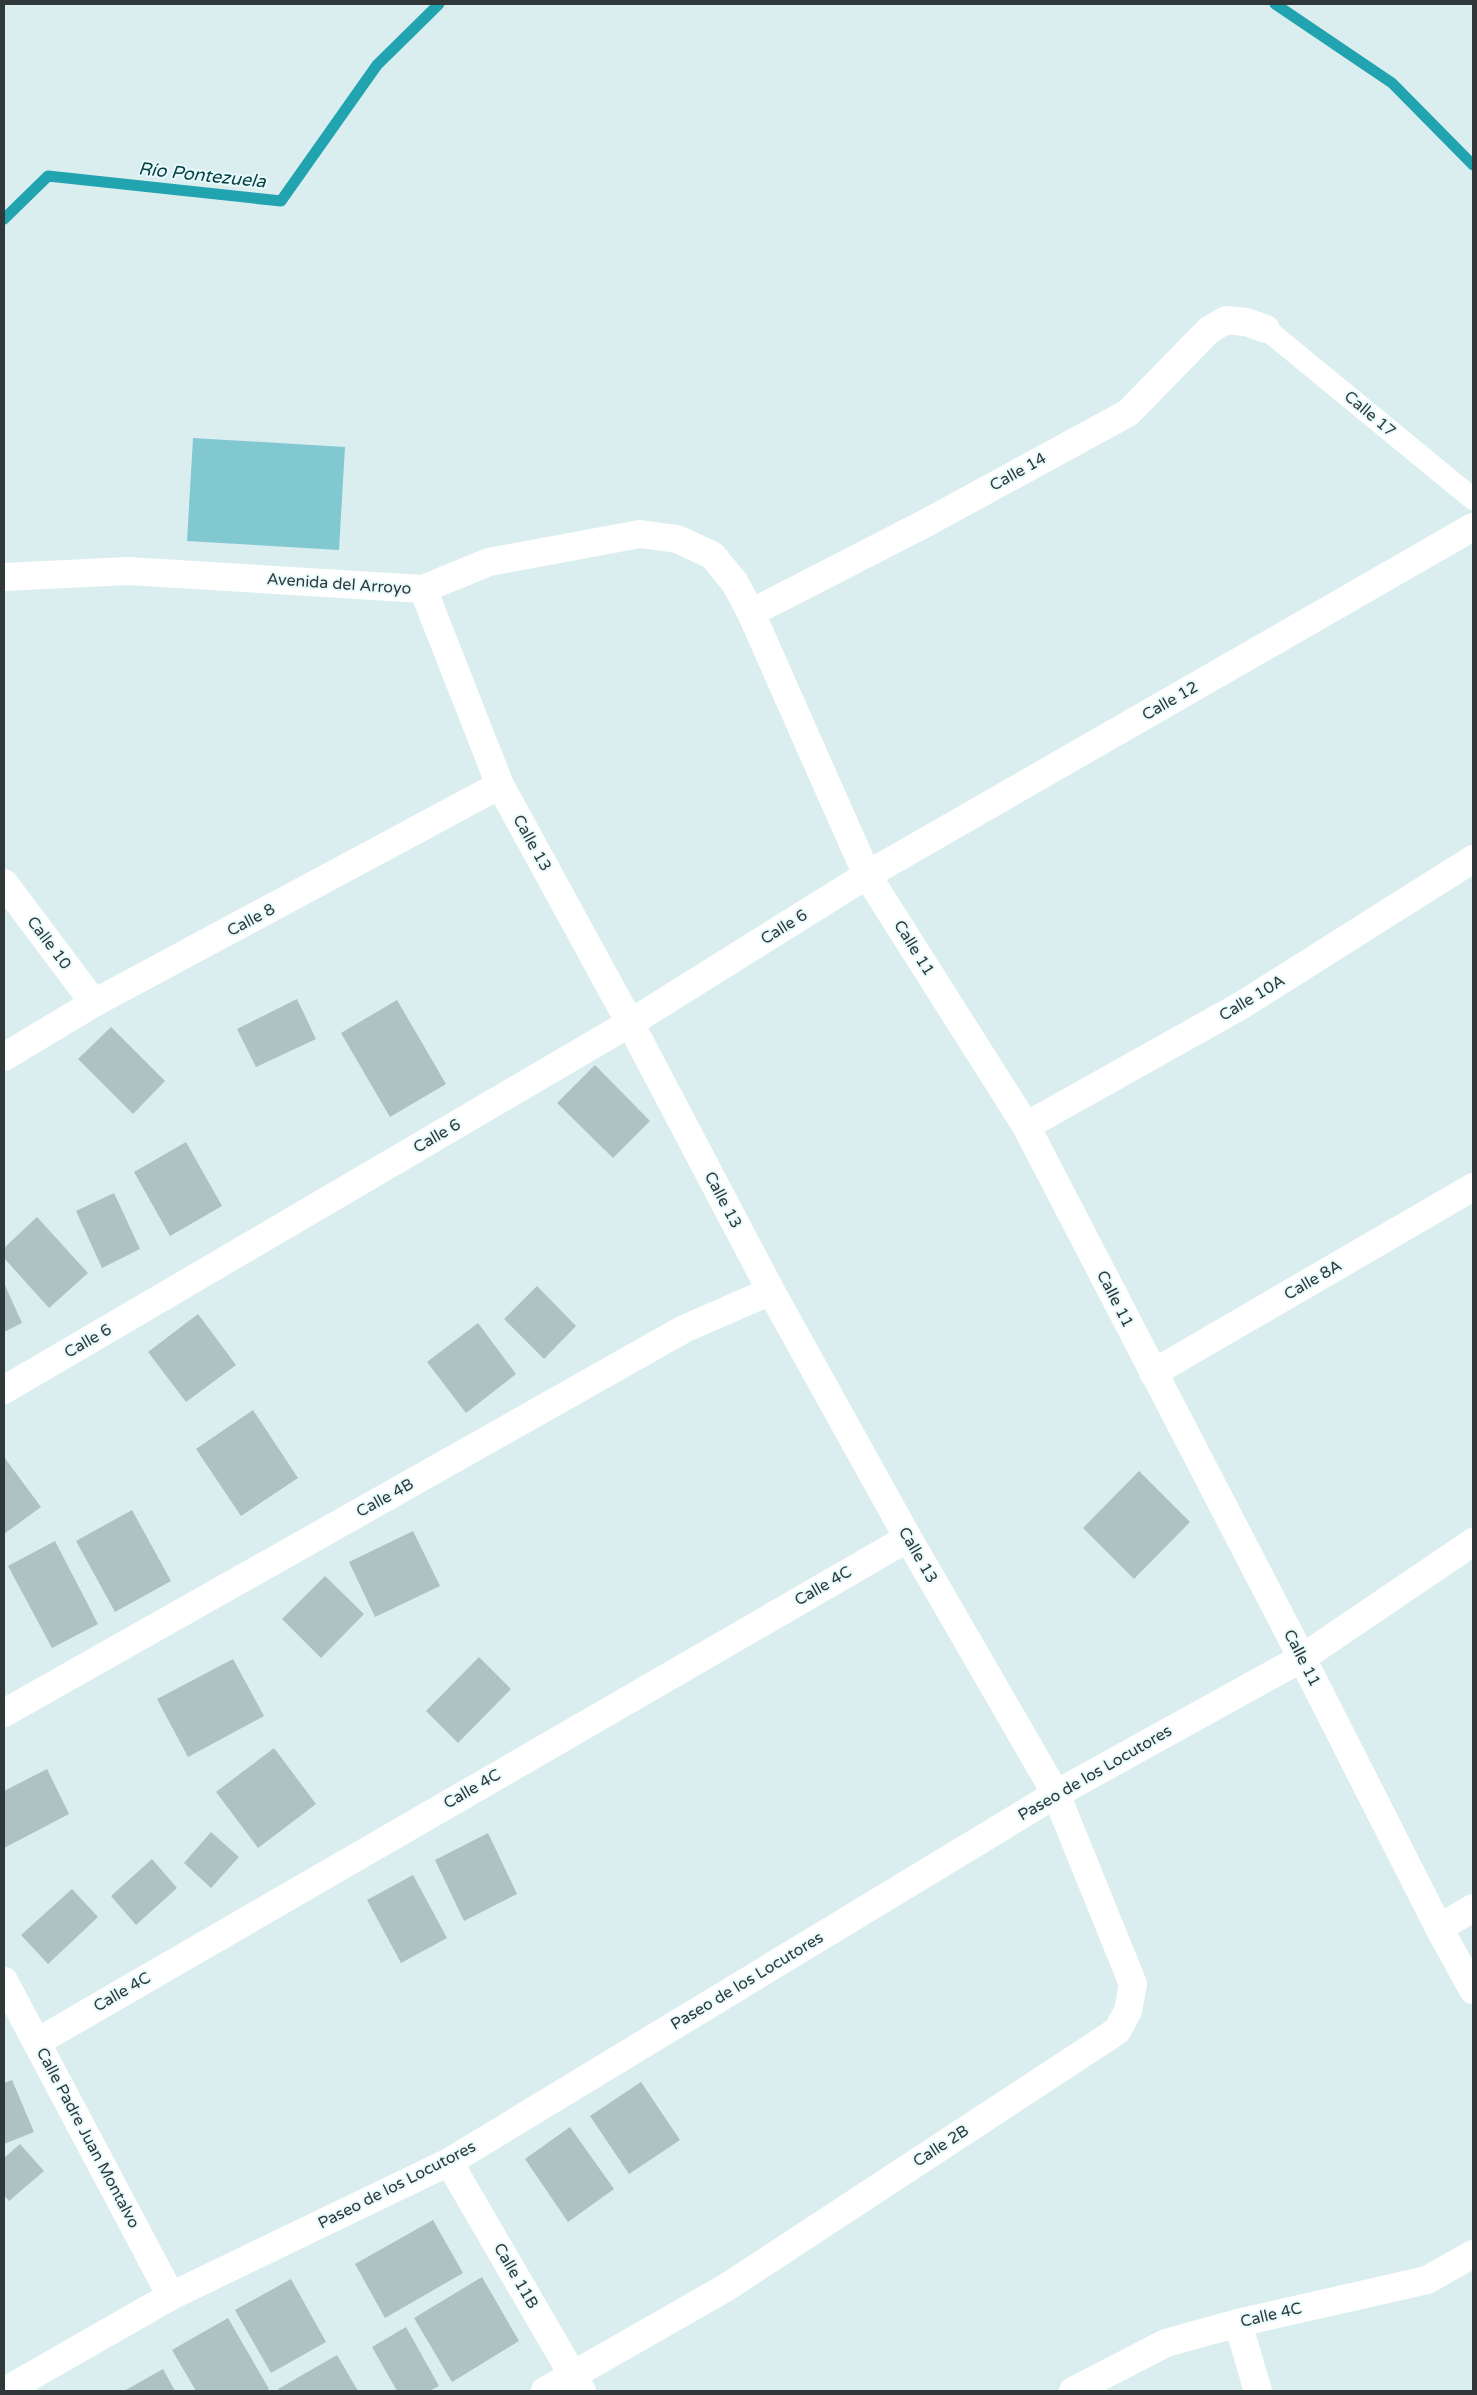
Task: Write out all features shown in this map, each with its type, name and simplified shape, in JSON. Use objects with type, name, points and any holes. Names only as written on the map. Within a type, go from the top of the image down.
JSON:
[{"type":"street","name":"Calle 14","points":[[751,613],[926,523],[1128,413],[1209,330],[1226,320],[1246,322],[1266,329]]},
{"type":"street","name":"Calle 17","points":[[1266,329],[1473,500]]},
{"type":"street","name":"Calle 12","points":[[867,875],[1473,526]]},
{"type":"street","name":"Avenida del Arroyo","points":[[4,576],[128,571],[423,589],[489,562],[640,534],[677,539],[712,555],[735,583],[751,613]]},
{"type":"street","name":"Calle 13","points":[[423,589],[500,785],[630,1023],[771,1291],[908,1538],[1056,1794]]},
{"type":"street","name":"Calle 11","points":[[751,613],[867,875],[1026,1126],[1302,1658],[1439,1928],[1473,1990]]},
{"type":"street","name":"Calle 8","points":[[4,1057],[94,1003],[500,785]]},
{"type":"street","name":"Calle 10A","points":[[1026,1126],[1242,1005],[1473,860]]},
{"type":"street","name":"Calle 6","points":[[4,1390],[630,1023],[867,875]]},
{"type":"street","name":"Calle 10","points":[[4,883],[94,1003]]},
{"type":"street","name":"Calle 8A","points":[[1153,1373],[1473,1187]]},
{"type":"street","name":"Calle 4B","points":[[4,1713],[684,1329],[771,1291]]},
{"type":"street","name":"Calle 4C","points":[[37,2042],[908,1538]]},
{"type":"street","name":"Paseo de los Locutores","points":[[6,2391],[171,2296],[449,2162],[1056,1794],[1302,1658],[1473,1542]]},
{"type":"street","name":"Calle 2B","points":[[545,2391],[578,2384],[1117,2031],[1128,2011],[1133,1984],[1056,1794]]},
{"type":"street","points":[[1439,1928],[1473,1908]]},
{"type":"street","name":"Calle Padre Juan Montalvo","points":[[4,1981],[171,2296]]},
{"type":"street","name":"Calle 11B","points":[[449,2162],[578,2384]]},
{"type":"street","name":"Calle 4C","points":[[1073,2391],[1166,2343],[1238,2323],[1427,2280],[1473,2254]]},
{"type":"street","points":[[1238,2323],[1258,2391]]},
{"type":"shaded area","points":[[193,438],[345,447],[339,550],[187,541]]},
{"type":"building","points":[[297,999],[316,1039],[256,1067],[237,1029]]},
{"type":"building","points":[[397,1000],[446,1084],[390,1117],[341,1033]]},
{"type":"building","points":[[111,1027],[165,1081],[133,1114],[78,1059]]},
{"type":"building","points":[[595,1065],[650,1121],[613,1158],[557,1103]]},
{"type":"building","points":[[186,1142],[222,1206],[170,1236],[134,1172]]},
{"type":"building","points":[[114,1193],[140,1249],[102,1268],[76,1211]]},
{"type":"building","points":[[37,1217],[88,1273],[49,1308],[4,1258],[4,1248]]},
{"type":"building","points":[[4,1283],[22,1323],[4,1332]]},
{"type":"building","points":[[537,1286],[576,1326],[544,1359],[504,1319]]},
{"type":"building","points":[[198,1314],[236,1365],[186,1402],[148,1352]]},
{"type":"building","points":[[478,1323],[516,1374],[466,1413],[427,1362]]},
{"type":"building","points":[[253,1410],[298,1478],[241,1516],[196,1449]]},
{"type":"building","points":[[4,1457],[41,1507],[4,1534]]},
{"type":"building","points":[[1139,1471],[1190,1522],[1134,1579],[1083,1528]]},
{"type":"building","points":[[132,1510],[171,1581],[115,1612],[76,1541]]},
{"type":"building","points":[[413,1531],[440,1586],[375,1617],[349,1562]]},
{"type":"building","points":[[55,1541],[98,1624],[52,1648],[8,1566]]},
{"type":"building","points":[[325,1576],[364,1614],[321,1658],[282,1619]]},
{"type":"building","points":[[479,1657],[511,1689],[458,1743],[426,1711]]},
{"type":"building","points":[[233,1659],[264,1716],[188,1757],[157,1699]]},
{"type":"building","points":[[274,1748],[316,1804],[258,1848],[216,1792]]},
{"type":"building","points":[[47,1769],[69,1814],[4,1848],[4,1791]]},
{"type":"building","points":[[211,1832],[239,1857],[211,1888],[184,1863]]},
{"type":"building","points":[[488,1833],[517,1894],[464,1921],[435,1860]]},
{"type":"building","points":[[152,1859],[177,1888],[136,1925],[111,1896]]},
{"type":"building","points":[[413,1875],[447,1938],[401,1963],[367,1900]]},
{"type":"building","points":[[72,1889],[98,1917],[48,1964],[21,1935]]},
{"type":"building","points":[[12,2080],[34,2132],[4,2144],[4,2083]]},
{"type":"building","points":[[641,2082],[680,2140],[629,2174],[590,2116]]},
{"type":"building","points":[[570,2127],[614,2189],[568,2222],[525,2159]]},
{"type":"building","points":[[20,2144],[44,2171],[9,2201],[4,2195],[4,2158]]},
{"type":"building","points":[[433,2220],[463,2273],[385,2318],[355,2264]]},
{"type":"building","points":[[482,2277],[519,2341],[452,2382],[414,2318]]},
{"type":"building","points":[[291,2279],[326,2342],[271,2373],[235,2310]]},
{"type":"building","points":[[228,2318],[269,2389],[265,2391],[196,2391],[172,2350]]},
{"type":"building","points":[[406,2327],[439,2386],[429,2391],[397,2391],[372,2347]]},
{"type":"building","points":[[337,2355],[358,2391],[280,2391],[278,2389]]},
{"type":"building","points":[[163,2369],[175,2391],[124,2391]]},
{"type":"waterway","name":"Río Pontezuela","points":[[4,219],[48,176],[281,201],[377,65],[439,4]]},
{"type":"waterway","name":"Río Pontezuela","points":[[1275,4],[1392,83],[1473,165]]}]
